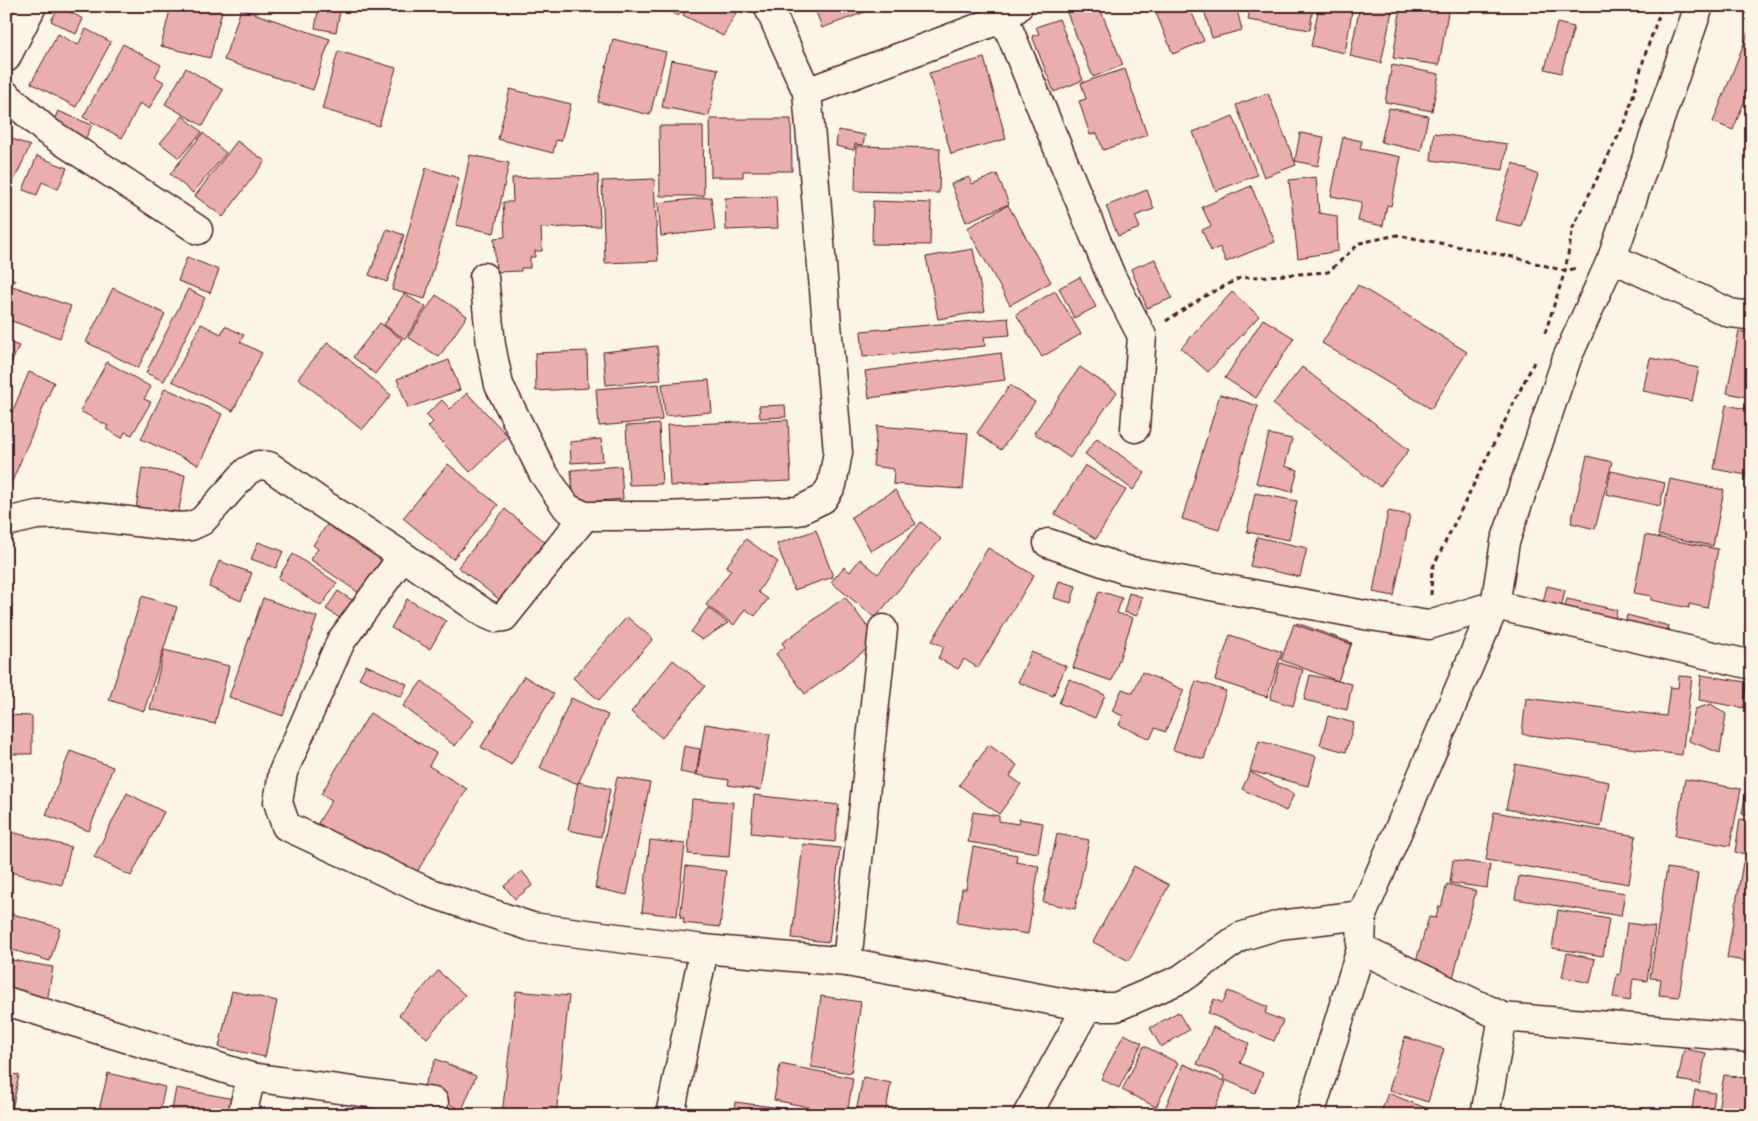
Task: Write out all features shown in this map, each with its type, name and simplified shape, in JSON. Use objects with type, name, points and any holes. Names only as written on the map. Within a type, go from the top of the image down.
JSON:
[{"type":"street","points":[[6,58],[32,6]]},
{"type":"street","points":[[484,277],[491,345],[498,385],[543,473],[567,508],[585,516],[662,516],[798,511],[823,499],[832,485],[838,452],[806,92],[768,6]]},
{"type":"street","points":[[1310,1115],[1361,949],[1362,915],[1496,605],[1505,542],[1526,478],[1567,358],[1612,258],[1699,6]]},
{"type":"street","points":[[806,92],[1012,12],[1111,276],[1142,336],[1135,428]]},
{"type":"street","points":[[6,96],[48,131],[198,230]]},
{"type":"street","points":[[1612,258],[1730,313],[1752,316]]},
{"type":"street","points":[[6,522],[37,515],[69,514],[179,527],[192,526],[202,521],[248,471],[258,465],[269,466],[484,613],[495,618],[504,617],[585,516]]},
{"type":"street","points":[[1048,543],[1126,570],[1370,616],[1429,626],[1496,605],[1752,665]]},
{"type":"street","points":[[403,556],[341,641],[283,772],[278,802],[286,826],[428,892],[532,927],[704,950],[847,962],[1087,1007],[1116,1007],[1181,979],[1240,937],[1279,925],[1362,915]]},
{"type":"street","points":[[847,962],[882,629]]},
{"type":"street","points":[[1361,949],[1503,1017],[1752,1038]]},
{"type":"street","points":[[670,1115],[704,950]]},
{"type":"street","points":[[6,1001],[251,1077],[434,1102]]},
{"type":"street","points":[[1027,1115],[1087,1007]]},
{"type":"street","points":[[1485,1115],[1503,1017]]},
{"type":"street","points":[[242,1115],[251,1077]]},
{"type":"path","points":[[1544,335],[1565,270],[1573,227],[1626,120],[1662,6]]},
{"type":"path","points":[[1142,336],[1205,296],[1240,278],[1328,272],[1360,243],[1397,235],[1513,257],[1565,270],[1612,258]]},
{"type":"path","points":[[1429,626],[1432,569],[1534,361]]},
{"type":"building","points":[[59,6],[83,19],[76,34],[51,21]]},
{"type":"building","points":[[171,6],[205,6],[222,11],[210,58],[161,46]]},
{"type":"building","points":[[319,6],[341,6],[336,32],[315,28]]},
{"type":"building","points":[[662,6],[684,6],[678,16]]},
{"type":"building","points":[[687,6],[740,6],[723,36],[683,15]]},
{"type":"building","points":[[814,6],[881,6],[822,28]]},
{"type":"building","points":[[1070,6],[1099,6],[1123,65],[1093,77],[1065,8]]},
{"type":"building","points":[[1153,6],[1189,6],[1204,41],[1173,54]]},
{"type":"building","points":[[1203,6],[1236,6],[1242,30],[1212,38]]},
{"type":"building","points":[[1250,6],[1313,6],[1310,30],[1248,20]]},
{"type":"building","points":[[1319,6],[1353,6],[1345,53],[1311,46]]},
{"type":"building","points":[[1360,6],[1393,6],[1381,63],[1350,56]]},
{"type":"building","points":[[1401,6],[1449,6],[1439,65],[1393,58]]},
{"type":"building","points":[[241,9],[330,39],[313,90],[224,60]]},
{"type":"building","points":[[1059,19],[1083,80],[1054,92],[1032,36],[1039,34],[1036,27]]},
{"type":"building","points":[[1557,23],[1574,27],[1561,73],[1545,69]]},
{"type":"building","points":[[1752,23],[1752,82],[1733,130],[1713,122]]},
{"type":"building","points":[[86,29],[111,42],[76,107],[31,83],[58,34],[78,45]]},
{"type":"building","points":[[613,39],[666,52],[650,115],[598,102]]},
{"type":"building","points":[[123,44],[161,65],[155,77],[164,82],[149,109],[140,103],[122,138],[83,117]]},
{"type":"building","points":[[338,51],[396,68],[379,126],[322,109]]},
{"type":"building","points":[[984,58],[1006,139],[951,154],[929,73]]},
{"type":"building","points":[[671,60],[718,69],[709,116],[662,107]]},
{"type":"building","points":[[1392,65],[1439,74],[1432,111],[1385,102]]},
{"type":"building","points":[[186,68],[223,90],[203,126],[165,104]]},
{"type":"building","points":[[1125,69],[1147,135],[1103,150],[1097,133],[1090,135],[1079,101],[1086,99],[1081,83]]},
{"type":"building","points":[[510,89],[571,104],[561,141],[556,140],[553,153],[498,139]]},
{"type":"building","points":[[1268,93],[1296,165],[1264,177],[1236,105]]},
{"type":"building","points":[[1389,108],[1428,116],[1421,151],[1381,142]]},
{"type":"building","points":[[58,111],[92,125],[82,146],[55,125],[56,121],[54,120]]},
{"type":"building","points":[[183,116],[202,132],[179,158],[160,143]]},
{"type":"building","points":[[1233,116],[1257,175],[1216,191],[1193,132]]},
{"type":"building","points":[[710,119],[791,119],[792,171],[743,171],[743,177],[711,177]]},
{"type":"building","points":[[659,126],[703,126],[704,196],[660,196]]},
{"type":"building","points":[[838,130],[865,135],[863,145],[855,144],[854,150],[836,146]]},
{"type":"building","points":[[203,133],[226,153],[193,193],[170,174]]},
{"type":"building","points":[[1300,133],[1324,137],[1318,166],[1295,161]]},
{"type":"building","points":[[1434,133],[1507,144],[1503,170],[1431,160]]},
{"type":"building","points":[[6,136],[30,146],[6,198]]},
{"type":"building","points":[[1343,137],[1362,141],[1360,149],[1401,157],[1391,206],[1387,205],[1383,226],[1358,221],[1362,202],[1331,196]]},
{"type":"building","points":[[237,141],[265,161],[223,217],[195,196]]},
{"type":"building","points":[[856,146],[940,148],[939,193],[855,191]]},
{"type":"building","points":[[470,155],[509,163],[494,233],[456,225]]},
{"type":"building","points":[[37,156],[67,168],[58,189],[42,182],[37,195],[23,190]]},
{"type":"building","points":[[1513,163],[1538,175],[1521,226],[1495,220]]},
{"type":"building","points":[[426,168],[459,178],[425,299],[392,290]]},
{"type":"building","points":[[997,174],[1009,204],[966,222],[951,184],[969,177],[972,184]]},
{"type":"building","points":[[598,175],[600,226],[541,228],[542,251],[535,251],[535,257],[530,257],[530,268],[521,268],[521,271],[496,272],[494,238],[505,237],[503,202],[513,202],[512,178]]},
{"type":"building","points":[[1316,177],[1319,213],[1337,216],[1338,251],[1298,258],[1289,180]]},
{"type":"building","points":[[654,179],[658,261],[605,263],[602,181]]},
{"type":"building","points":[[1251,186],[1275,242],[1226,262],[1220,247],[1211,251],[1202,230],[1211,226],[1202,207]]},
{"type":"building","points":[[1147,190],[1154,209],[1135,216],[1140,228],[1118,236],[1106,206]]},
{"type":"building","points":[[776,196],[778,228],[726,230],[725,198]]},
{"type":"building","points":[[711,197],[715,230],[661,236],[658,203]]},
{"type":"building","points":[[873,201],[931,203],[930,245],[872,244]]},
{"type":"building","points":[[1008,205],[1051,282],[1010,305],[967,228]]},
{"type":"building","points":[[387,229],[404,235],[387,282],[369,275]]},
{"type":"building","points":[[973,249],[985,311],[938,319],[926,257]]},
{"type":"building","points":[[187,257],[219,270],[210,293],[178,281]]},
{"type":"building","points":[[1155,259],[1172,298],[1147,308],[1131,269]]},
{"type":"building","points":[[6,275],[15,280],[6,294]]},
{"type":"building","points":[[1080,277],[1096,307],[1074,318],[1059,288]]},
{"type":"building","points":[[1358,285],[1467,352],[1431,409],[1322,343]]},
{"type":"building","points":[[12,286],[71,306],[60,338],[6,319],[6,302]]},
{"type":"building","points":[[113,288],[165,314],[138,368],[86,342]]},
{"type":"building","points":[[188,289],[205,298],[164,381],[146,373]]},
{"type":"building","points":[[1055,291],[1081,334],[1042,357],[1016,314]]},
{"type":"building","points":[[1232,292],[1259,316],[1208,372],[1181,348]]},
{"type":"building","points":[[404,294],[426,307],[405,339],[384,325]]},
{"type":"building","points":[[436,295],[467,316],[439,357],[408,337]]},
{"type":"building","points":[[1008,318],[1010,335],[984,337],[985,346],[863,357],[861,331]]},
{"type":"building","points":[[1263,319],[1294,338],[1256,398],[1225,378]]},
{"type":"building","points":[[380,323],[402,339],[375,374],[353,357]]},
{"type":"building","points":[[201,324],[221,334],[225,326],[244,335],[240,342],[262,353],[233,411],[172,381]]},
{"type":"building","points":[[1739,331],[1752,334],[1752,398],[1727,393]]},
{"type":"building","points":[[6,341],[19,346],[6,375]]},
{"type":"building","points":[[328,342],[391,395],[362,430],[298,378]]},
{"type":"building","points":[[657,346],[661,380],[606,385],[603,352]]},
{"type":"building","points":[[587,351],[588,388],[536,391],[535,353]]},
{"type":"building","points":[[1001,353],[1005,380],[869,398],[865,371]]},
{"type":"building","points":[[1650,358],[1699,368],[1692,401],[1643,391]]},
{"type":"building","points":[[449,360],[460,390],[408,408],[397,379]]},
{"type":"building","points":[[107,362],[151,387],[144,399],[151,402],[132,435],[125,432],[122,438],[106,429],[108,426],[80,411]]},
{"type":"building","points":[[1080,367],[1117,392],[1070,458],[1034,433]]},
{"type":"building","points":[[1302,367],[1409,450],[1380,487],[1273,404]]},
{"type":"building","points":[[29,372],[54,382],[8,491],[6,490],[6,427]]},
{"type":"building","points":[[709,380],[712,412],[665,416],[662,384]]},
{"type":"building","points":[[659,384],[662,420],[599,426],[596,389]]},
{"type":"building","points":[[1010,385],[1035,402],[1001,450],[977,433]]},
{"type":"building","points":[[165,388],[222,414],[199,465],[141,439]]},
{"type":"building","points":[[467,393],[508,436],[470,472],[428,427],[433,422],[426,415],[442,400],[450,409]]},
{"type":"building","points":[[1220,394],[1258,406],[1219,530],[1182,519]]},
{"type":"building","points":[[785,405],[786,417],[760,418],[759,406]]},
{"type":"building","points":[[1726,405],[1752,410],[1752,476],[1714,469]]},
{"type":"building","points":[[788,420],[791,481],[670,486],[667,425]]},
{"type":"building","points":[[659,424],[662,484],[629,485],[626,426]]},
{"type":"building","points":[[877,426],[968,433],[963,489],[893,484],[894,469],[873,466]]},
{"type":"building","points":[[1269,434],[1292,439],[1285,466],[1298,470],[1292,492],[1256,483]]},
{"type":"building","points":[[1097,438],[1145,473],[1133,490],[1085,454]]},
{"type":"building","points":[[601,439],[603,461],[571,463],[570,442]]},
{"type":"building","points":[[1587,456],[1612,462],[1595,529],[1571,523]]},
{"type":"building","points":[[448,464],[498,505],[453,559],[403,518]]},
{"type":"building","points":[[1085,465],[1126,490],[1096,539],[1055,514]]},
{"type":"building","points":[[621,466],[623,499],[574,503],[571,470]]},
{"type":"building","points":[[142,468],[185,475],[178,515],[136,509]]},
{"type":"building","points":[[1611,471],[1665,483],[1660,506],[1606,494]]},
{"type":"building","points":[[1670,479],[1724,490],[1713,546],[1658,535]]},
{"type":"building","points":[[895,490],[916,524],[871,551],[851,517]]},
{"type":"building","points":[[1255,493],[1297,501],[1289,540],[1247,532]]},
{"type":"building","points":[[505,509],[555,550],[509,607],[458,567]]},
{"type":"building","points":[[1388,511],[1410,515],[1394,596],[1373,592]]},
{"type":"building","points":[[331,519],[388,559],[362,595],[310,559],[318,549],[313,545]]},
{"type":"building","points":[[921,522],[941,539],[875,618],[831,582],[844,567],[850,572],[860,559],[878,574]]},
{"type":"building","points":[[816,530],[833,577],[794,590],[777,544]]},
{"type":"building","points":[[1645,535],[1718,549],[1707,608],[1689,604],[1689,608],[1651,600],[1651,596],[1634,593]]},
{"type":"building","points":[[1257,537],[1307,548],[1300,577],[1250,566]]},
{"type":"building","points":[[746,539],[778,562],[758,592],[768,599],[755,616],[745,609],[734,625],[706,605],[731,570],[726,567]]},
{"type":"building","points":[[258,542],[283,551],[276,568],[251,559]]},
{"type":"building","points":[[988,548],[1034,575],[978,668],[964,659],[958,669],[938,658],[944,647],[932,641]]},
{"type":"building","points":[[293,554],[337,583],[321,606],[278,578]]},
{"type":"building","points":[[219,561],[252,573],[241,601],[209,587]]},
{"type":"building","points":[[1059,581],[1076,586],[1071,603],[1054,598]]},
{"type":"building","points":[[1547,586],[1565,590],[1559,618],[1540,614]]},
{"type":"building","points":[[338,591],[361,606],[349,624],[326,609]]},
{"type":"building","points":[[1099,591],[1122,598],[1117,613],[1133,618],[1112,681],[1073,668]]},
{"type":"building","points":[[1129,593],[1142,597],[1137,616],[1124,612]]},
{"type":"building","points":[[142,596],[177,607],[144,711],[109,700]]},
{"type":"building","points":[[845,597],[878,641],[805,694],[776,654],[785,647],[782,643]]},
{"type":"building","points":[[263,598],[317,617],[283,716],[229,697]]},
{"type":"building","points":[[407,599],[446,621],[430,649],[391,628]]},
{"type":"building","points":[[1567,599],[1617,610],[1612,633],[1562,621]]},
{"type":"building","points":[[708,608],[728,623],[702,640],[691,632]]},
{"type":"building","points":[[1627,615],[1669,626],[1665,645],[1622,635]]},
{"type":"building","points":[[627,617],[653,639],[599,700],[573,678]]},
{"type":"building","points":[[1297,623],[1352,643],[1338,680],[1283,660]]},
{"type":"building","points":[[1294,624],[1351,644],[1338,681],[1281,660]]},
{"type":"building","points":[[1230,635],[1282,652],[1267,697],[1215,680]]},
{"type":"building","points":[[164,650],[229,666],[215,724],[150,709]]},
{"type":"building","points":[[1031,652],[1066,666],[1053,696],[1018,682]]},
{"type":"building","points":[[673,660],[705,686],[662,738],[631,712]]},
{"type":"building","points":[[1280,663],[1303,670],[1293,706],[1270,699]]},
{"type":"building","points":[[366,665],[407,684],[401,697],[359,678]]},
{"type":"building","points":[[1142,672],[1184,690],[1165,732],[1155,728],[1150,739],[1119,725],[1123,716],[1112,711],[1122,689],[1133,693]]},
{"type":"building","points":[[1310,675],[1352,684],[1347,710],[1304,700]]},
{"type":"building","points":[[1701,675],[1746,682],[1744,708],[1699,700]]},
{"type":"building","points":[[524,676],[554,694],[511,765],[481,747]]},
{"type":"building","points":[[1679,676],[1692,677],[1682,755],[1522,734],[1526,698],[1666,716],[1670,687],[1678,688]]},
{"type":"building","points":[[1069,679],[1105,695],[1095,718],[1059,703]]},
{"type":"building","points":[[422,681],[474,721],[455,746],[403,706]]},
{"type":"building","points":[[1196,681],[1226,691],[1204,759],[1173,750]]},
{"type":"building","points":[[571,698],[608,715],[578,784],[540,768]]},
{"type":"building","points":[[1711,704],[1726,714],[1720,753],[1689,741],[1695,709]]},
{"type":"building","points":[[370,713],[436,753],[429,766],[467,789],[412,880],[318,823],[332,800],[321,794]]},
{"type":"building","points":[[6,715],[32,716],[32,754],[6,754]]},
{"type":"building","points":[[1328,716],[1354,723],[1346,752],[1320,745]]},
{"type":"building","points":[[705,724],[770,734],[761,790],[728,785],[729,780],[697,775]]},
{"type":"building","points":[[1259,741],[1316,756],[1308,786],[1250,771]]},
{"type":"building","points":[[989,745],[1017,765],[1010,776],[1021,784],[999,814],[959,785]]},
{"type":"building","points":[[684,746],[700,749],[696,775],[680,772]]},
{"type":"building","points":[[70,751],[113,767],[89,831],[46,815]]},
{"type":"building","points":[[1515,764],[1609,782],[1601,827],[1506,809]]},
{"type":"building","points":[[1250,772],[1294,794],[1286,811],[1242,789]]},
{"type":"building","points":[[1749,772],[1752,773],[1752,816],[1742,814]]},
{"type":"building","points":[[617,777],[650,783],[627,895],[595,888]]},
{"type":"building","points":[[1685,779],[1741,789],[1730,846],[1675,836]]},
{"type":"building","points":[[578,782],[610,789],[601,837],[568,830]]},
{"type":"building","points":[[127,793],[164,812],[131,876],[94,857]]},
{"type":"building","points":[[754,795],[839,805],[835,842],[751,833]]},
{"type":"building","points":[[692,799],[733,802],[729,857],[688,854]]},
{"type":"building","points":[[973,812],[999,816],[999,821],[1018,824],[1019,819],[1043,823],[1038,853],[968,842]]},
{"type":"building","points":[[1494,812],[1636,836],[1629,884],[1486,860]]},
{"type":"building","points":[[1740,819],[1752,821],[1752,855],[1735,852]]},
{"type":"building","points":[[11,832],[71,847],[62,885],[6,871],[6,850]]},
{"type":"building","points":[[1057,834],[1089,840],[1075,909],[1043,902]]},
{"type":"building","points":[[650,840],[685,844],[677,916],[642,912]]},
{"type":"building","points":[[803,844],[840,848],[829,942],[792,938]]},
{"type":"building","points":[[973,847],[1017,855],[1016,862],[1039,866],[1028,934],[957,923],[962,889],[966,889]]},
{"type":"building","points":[[1453,860],[1490,865],[1487,888],[1450,883]]},
{"type":"building","points":[[1743,862],[1752,864],[1752,949],[1750,962],[1727,958]]},
{"type":"building","points":[[686,866],[726,871],[720,927],[683,923],[684,918],[680,918]]},
{"type":"building","points":[[1134,866],[1169,885],[1129,961],[1093,942]]},
{"type":"building","points":[[1667,868],[1698,873],[1679,997],[1659,995],[1661,979],[1650,978]]},
{"type":"building","points":[[522,871],[533,885],[515,899],[504,886]]},
{"type":"building","points":[[1519,876],[1625,893],[1621,916],[1515,899]]},
{"type":"building","points":[[1447,884],[1476,891],[1453,978],[1414,968],[1429,917],[1436,918]]},
{"type":"building","points":[[1558,910],[1609,919],[1603,956],[1552,948]]},
{"type":"building","points":[[6,912],[60,928],[50,961],[6,948]]},
{"type":"building","points":[[1627,923],[1655,927],[1647,981],[1633,979],[1630,1001],[1613,998],[1617,974],[1620,975]]},
{"type":"building","points":[[1567,953],[1595,959],[1590,983],[1562,977]]},
{"type":"building","points":[[6,959],[53,967],[47,1002],[6,994]]},
{"type":"building","points":[[438,971],[465,995],[427,1038],[399,1015]]},
{"type":"building","points":[[232,991],[277,1001],[265,1057],[219,1047]]},
{"type":"building","points":[[516,991],[569,996],[556,1115],[502,1115]]},
{"type":"building","points":[[1228,991],[1268,1007],[1265,1013],[1283,1021],[1274,1041],[1208,1013],[1214,999],[1223,1003]]},
{"type":"building","points":[[821,996],[861,1002],[851,1073],[811,1067]]},
{"type":"building","points":[[1178,1012],[1189,1030],[1161,1047],[1150,1028]]},
{"type":"building","points":[[1213,1027],[1249,1043],[1240,1063],[1263,1073],[1255,1093],[1223,1079],[1224,1076],[1197,1064]]},
{"type":"building","points":[[1124,1034],[1142,1043],[1119,1088],[1101,1079]]},
{"type":"building","points":[[1405,1037],[1444,1049],[1428,1102],[1389,1090]]},
{"type":"building","points":[[1144,1046],[1178,1063],[1156,1107],[1122,1090]]},
{"type":"building","points":[[1684,1049],[1706,1053],[1700,1084],[1678,1080]]},
{"type":"building","points":[[436,1059],[476,1076],[462,1110],[421,1092]]},
{"type":"building","points":[[780,1064],[853,1078],[847,1115],[774,1100]]},
{"type":"building","points":[[1183,1064],[1226,1082],[1212,1115],[1178,1115],[1165,1109]]},
{"type":"building","points":[[6,1065],[13,1066],[12,1074],[19,1075],[11,1115],[6,1115]]},
{"type":"building","points":[[108,1073],[165,1087],[159,1115],[120,1115],[99,1110]]},
{"type":"building","points":[[1724,1075],[1752,1079],[1752,1115],[1717,1115]]},
{"type":"building","points":[[863,1077],[891,1083],[885,1115],[869,1115],[856,1112]]},
{"type":"building","points":[[176,1088],[234,1099],[231,1115],[171,1115]]},
{"type":"building","points":[[1695,1090],[1715,1093],[1712,1115],[1691,1115]]},
{"type":"building","points":[[1388,1093],[1443,1115],[1380,1115]]},
{"type":"building","points":[[735,1102],[834,1115],[734,1115]]},
{"type":"building","points":[[1109,1107],[1129,1115],[1106,1115]]}]
